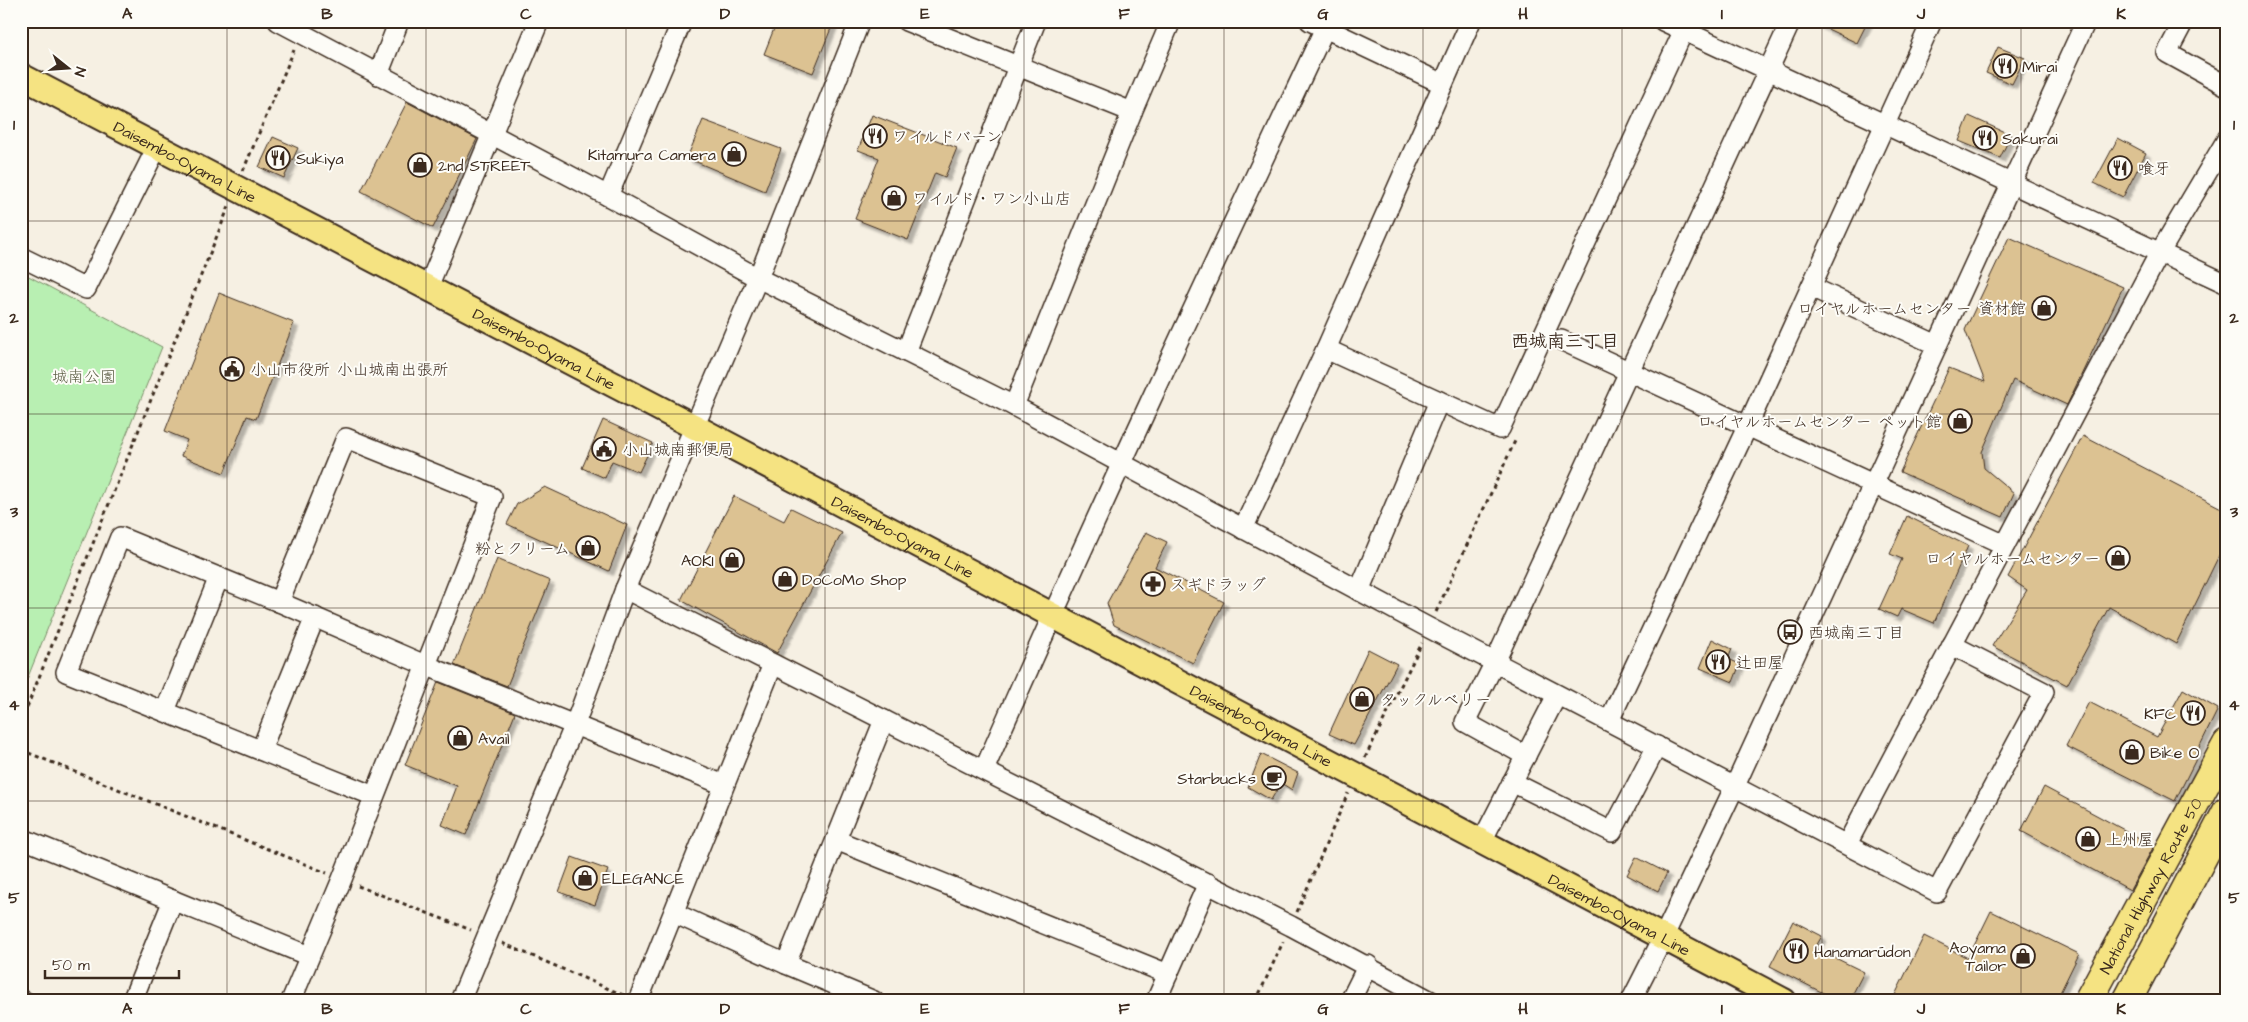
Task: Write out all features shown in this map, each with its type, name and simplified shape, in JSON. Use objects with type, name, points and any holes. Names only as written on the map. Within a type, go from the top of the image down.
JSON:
[{"type":"highway","name":"National Highway Route 50","points":[[2088,1001],[2227,744]]},
{"type":"highway","name":"National Highway Route 50","points":[[2130,1000],[2227,811]]},
{"type":"main road","name":"Daisembo-Oyama Line","points":[[21,76],[695,427],[1784,1001]]},
{"type":"street","points":[[278,21],[493,134],[777,288],[1014,406],[1429,628],[1937,892],[2044,692],[1952,645]]},
{"type":"street","points":[[378,75],[399,21]]},
{"type":"street","points":[[428,287],[539,21]]},
{"type":"street","points":[[608,196],[682,21]]},
{"type":"street","points":[[460,1001],[574,724],[625,589],[758,278],[860,21]]},
{"type":"street","points":[[906,21],[1017,68],[1132,112]]},
{"type":"street","points":[[906,352],[1036,21]]},
{"type":"street","points":[[1014,406],[1132,112],[1171,21]]},
{"type":"street","points":[[1243,529],[1326,349],[1471,21]]},
{"type":"street","points":[[1664,21],[1686,26],[1885,126],[2227,284]]},
{"type":"street","points":[[1526,756],[1465,722],[1495,662],[1791,21]]},
{"type":"street","points":[[1609,720],[1748,425],[1932,21]]},
{"type":"street","points":[[1631,1001],[1734,788],[2086,21]]},
{"type":"street","points":[[2184,21],[2167,53],[2227,86]]},
{"type":"street","points":[[984,770],[1052,616],[1194,306],[1317,25],[1442,84]]},
{"type":"street","points":[[1326,349],[1500,429],[1686,26]]},
{"type":"street","points":[[1847,844],[2160,252],[2227,139]]},
{"type":"street","points":[[21,257],[86,289],[157,148]]},
{"type":"street","points":[[1811,287],[1937,345]]},
{"type":"street","points":[[1561,340],[1630,370],[2005,544]]},
{"type":"street","points":[[1360,591],[1439,401]]},
{"type":"street","points":[[279,602],[346,438],[492,497],[291,1001]]},
{"type":"street","points":[[374,796],[66,672],[120,538],[219,577],[425,665],[724,785]]},
{"type":"street","points":[[165,712],[219,577]]},
{"type":"street","points":[[625,589],[1368,965],[1431,1001]]},
{"type":"street","points":[[261,750],[315,617]]},
{"type":"street","points":[[638,1001],[773,664]]},
{"type":"street","points":[[1482,841],[1557,694]]},
{"type":"street","points":[[786,964],[884,720]]},
{"type":"street","points":[[1512,782],[1612,832],[1657,746]]},
{"type":"street","points":[[21,838],[309,956]]},
{"type":"street","points":[[836,840],[1168,974]]},
{"type":"street","points":[[1156,1001],[1208,884]]},
{"type":"street","points":[[132,1001],[173,900]]},
{"type":"street","points":[[674,913],[786,964],[874,1001]]},
{"type":"street","points":[[1350,1001],[1368,965]]},
{"type":"path","points":[[21,722],[236,188],[301,34]]},
{"type":"path","points":[[1256,1001],[1291,926],[1356,776],[1429,628],[1515,439]]},
{"type":"green space","name":"城南公園","points":[[21,272],[162,347],[21,694]]},
{"type":"building","points":[[777,21],[834,21],[813,73],[764,54]]},
{"type":"building","points":[[1811,21],[1868,21],[1857,43]]},
{"type":"building","name":"Mirai","points":[[1998,47],[2025,58],[2012,84],[1986,73]]},
{"type":"building","name":"2nd STREET","points":[[407,102],[477,139],[433,228],[361,191]]},
{"type":"building","name":"ワイルド・ワン小山店","points":[[872,115],[957,148],[945,177],[935,173],[908,240],[855,219],[879,158],[858,150]]},
{"type":"building","name":"Sakurai","points":[[1969,116],[2011,135],[2000,158],[1959,141]]},
{"type":"building","name":"Kitamura Camera","points":[[703,120],[781,149],[765,191],[687,158]]},
{"type":"building","name":"Sukiya","points":[[273,137],[298,148],[284,178],[259,167]]},
{"type":"building","name":"喰牙","points":[[2118,138],[2146,153],[2123,197],[2094,183]]},
{"type":"building","name":"ロイヤルホームセンター 資材館","points":[[2009,237],[2123,287],[2067,405],[2013,380],[1982,452],[1984,468],[2014,493],[2003,517],[1900,472],[1949,368],[1985,382],[1965,330]]},
{"type":"building","name":"小山市役所 小山城南出張所","points":[[219,293],[294,323],[256,419],[247,416],[224,473],[181,456],[187,440],[165,431]]},
{"type":"building","points":[[603,420],[653,443],[639,472],[612,461],[605,478],[582,468]]},
{"type":"building","name":"ロイヤルホームセンター","points":[[2083,436],[2227,511],[2227,539],[2176,644],[2109,607],[2067,685],[1992,646],[2027,590],[2008,577]]},
{"type":"building","name":"粉とクリーム","points":[[545,487],[627,525],[609,571],[507,524],[517,504]]},
{"type":"building","points":[[734,496],[784,521],[791,508],[842,533],[777,653],[681,600]]},
{"type":"building","points":[[1907,516],[1968,546],[1934,623],[1901,609],[1897,617],[1879,609],[1902,559],[1890,554]]},
{"type":"building","name":"スギドラッグ","points":[[1146,532],[1167,542],[1155,567],[1224,602],[1193,663],[1114,625],[1107,603]]},
{"type":"building","points":[[497,559],[550,581],[507,686],[454,665]]},
{"type":"building","name":"辻田屋","points":[[1712,639],[1732,649],[1728,659],[1740,664],[1733,682],[1700,668]]},
{"type":"building","name":"タックルベリー","points":[[1368,649],[1397,664],[1354,745],[1329,734]]},
{"type":"building","name":"Avail","points":[[438,682],[515,713],[466,835],[442,825],[457,786],[405,765]]},
{"type":"building","name":"Bike O","points":[[2183,689],[2218,709],[2175,801],[2066,746],[2089,702],[2157,737]]},
{"type":"building","name":"Starbucks","points":[[1261,754],[1298,773],[1292,790],[1281,783],[1271,800],[1248,787]]},
{"type":"building","name":"上州屋","points":[[2044,787],[2154,846],[2130,890],[2021,831]]},
{"type":"building","points":[[572,857],[608,870],[595,905],[559,892]]},
{"type":"building","points":[[1636,857],[1667,873],[1658,891],[1627,875]]},
{"type":"building","name":"Aoyama Tailor","points":[[1991,911],[2079,954],[2056,1001],[2030,1001],[2019,995],[2016,1001],[1907,1001],[1895,995],[1924,936],[1968,958]]},
{"type":"building","points":[[1793,921],[1822,936],[1815,948],[1864,972],[1849,1001],[1839,1001],[1770,966]]},
{"type":"place","name":"Mirai","points":[[2005,66]]},
{"type":"place","name":"ワイルドバーン","points":[[875,136]]},
{"type":"place","name":"Sakurai","points":[[1985,138]]},
{"type":"place","name":"Kitamura Camera","points":[[734,154]]},
{"type":"place","name":"Sukiya","points":[[278,158]]},
{"type":"place","name":"2nd STREET","points":[[420,165]]},
{"type":"place","name":"喰牙","points":[[2120,168]]},
{"type":"place","name":"ワイルド・ワン小山店","points":[[894,198]]},
{"type":"place","name":"ロイヤルホームセンター 資材館","points":[[2044,308]]},
{"type":"place","name":"小山市役所 小山城南出張所","points":[[232,369]]},
{"type":"place","name":"ロイヤルホームセンター ペット館","points":[[1960,421]]},
{"type":"place","name":"小山城南郵便局","points":[[604,449]]},
{"type":"place","name":"粉とクリーム","points":[[588,548]]},
{"type":"place","name":"ロイヤルホームセンター","points":[[2118,558]]},
{"type":"place","name":"AOKI","points":[[732,560]]},
{"type":"place","name":"DoCoMo Shop","points":[[785,579]]},
{"type":"place","name":"スギドラッグ","points":[[1153,584]]},
{"type":"place","name":"西城南三丁目","points":[[1790,632]]},
{"type":"place","name":"辻田屋","points":[[1718,662]]},
{"type":"place","name":"タックルベリー","points":[[1362,699]]},
{"type":"place","name":"KFC","points":[[2193,713]]},
{"type":"place","name":"Avail","points":[[460,738]]},
{"type":"place","name":"Bike O","points":[[2132,752]]},
{"type":"place","name":"Starbucks","points":[[1274,778]]},
{"type":"place","name":"上州屋","points":[[2088,839]]},
{"type":"place","name":"ELEGANCE","points":[[585,878]]},
{"type":"place","name":"Hanamarūdon","points":[[1796,951]]},
{"type":"place","name":"Aoyama Tailor","points":[[2023,956]]},
{"type":"district","name":"西城南三丁目","points":[[1565,341]]}]
